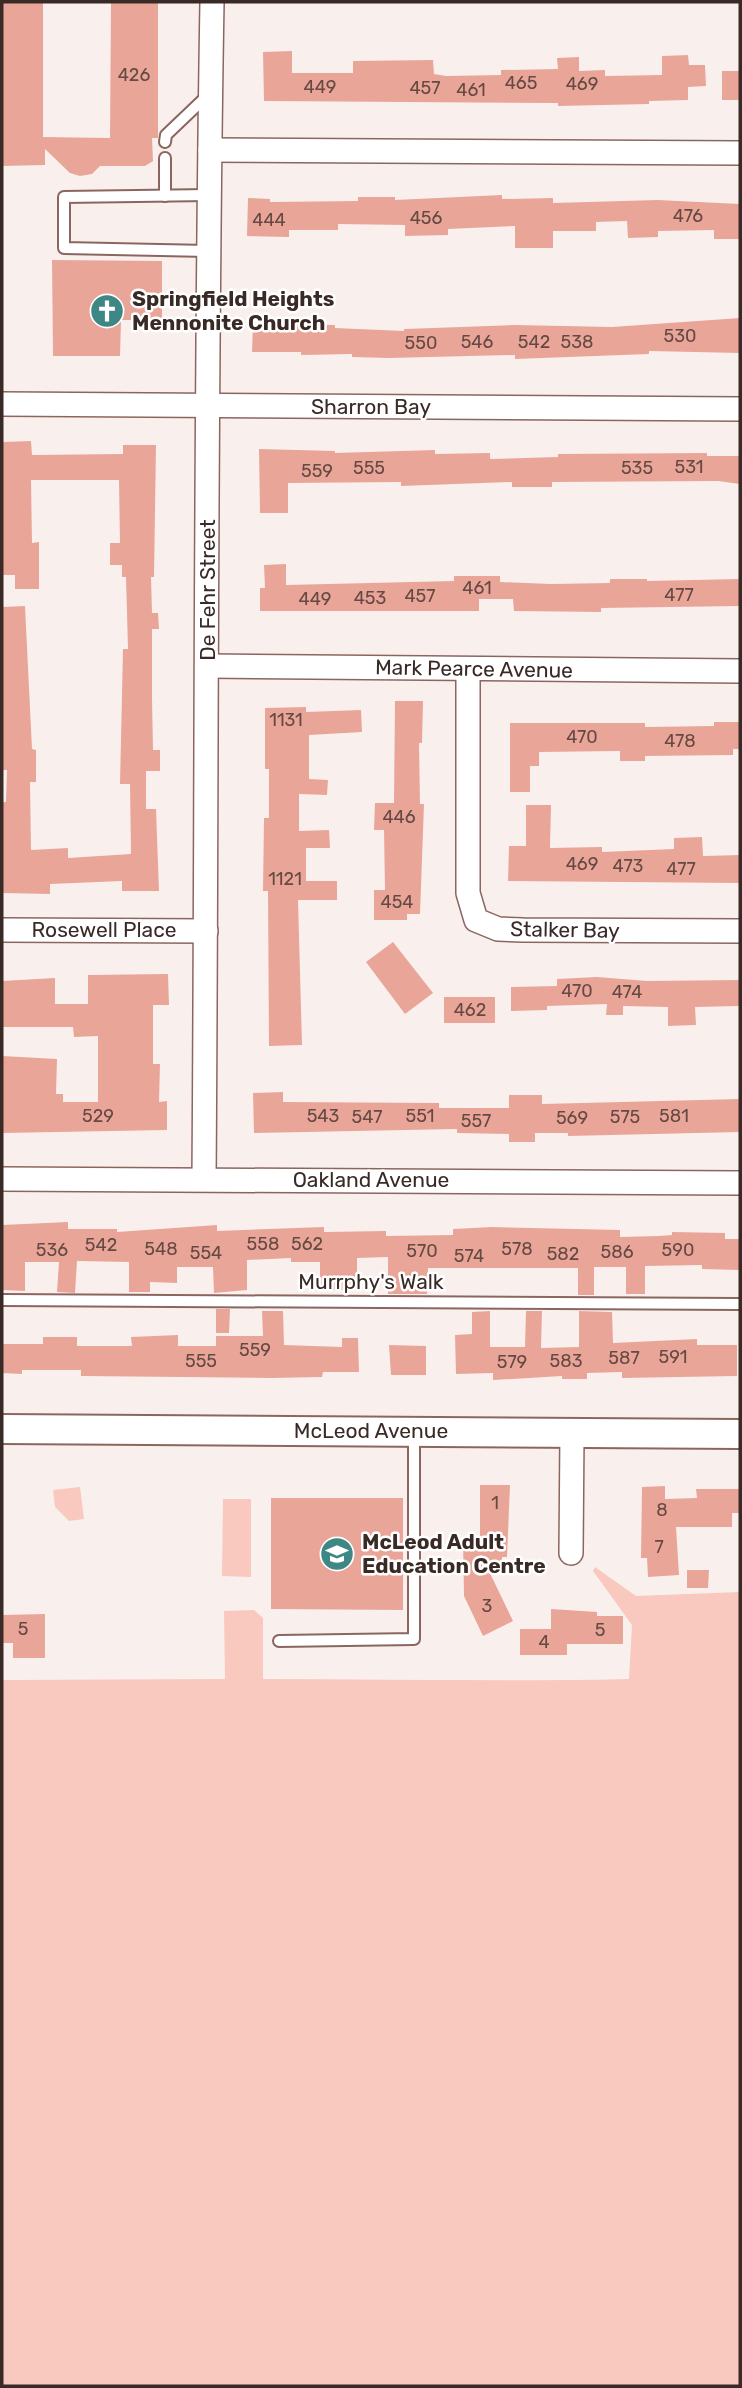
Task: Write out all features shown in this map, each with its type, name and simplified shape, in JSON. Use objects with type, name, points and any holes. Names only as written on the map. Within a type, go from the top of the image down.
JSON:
[{"type":"street","name":"De Fehr Street","points":[[204,1179],[208,666],[206,405],[212,2]]},
{"type":"street","points":[[210,150],[740,153]]},
{"type":"street","name":"Sharron Bay","points":[[2,404],[740,409]]},
{"type":"street","name":"Mark Pearce Avenue","points":[[208,666],[740,671]]},
{"type":"street","name":"Stalker Bay","points":[[468,669],[468,893],[475,920],[498,929],[740,931]]},
{"type":"street","name":"Rosewell Place","points":[[2,930],[206,931]]},
{"type":"street","name":"Oakland Avenue","points":[[2,1179],[740,1183]]},
{"type":"street","name":"McLeod Avenue","points":[[2,1429],[740,1434]]},
{"type":"street","points":[[572,1433],[572,1553]]},
{"type":"lane","points":[[165,142],[166,135],[211,94]]},
{"type":"lane","points":[[165,158],[165,196]]},
{"type":"lane","points":[[208,251],[64,248],[64,197],[209,195]]},
{"type":"lane","name":"Murrphy's Walk","points":[[2,1300],[740,1304]]},
{"type":"lane","points":[[279,1641],[414,1639],[414,1432]]},
{"type":"shaded area","points":[[80,1487],[84,1519],[69,1521],[55,1507],[53,1490]]},
{"type":"shaded area","points":[[223,1499],[251,1499],[251,1577],[222,1576]]},
{"type":"shaded area","points":[[595,1567],[636,1596],[740,1592],[740,2386],[2,2386],[2,1680],[225,1679],[224,1611],[254,1610],[263,1618],[263,1679],[629,1679],[632,1625],[593,1571]]},
{"type":"building","points":[[2,2],[43,2],[43,137],[110,138],[111,2],[158,2],[158,138],[152,138],[153,161],[145,166],[100,166],[92,174],[80,176],[70,173],[45,149],[45,165],[2,166]]},
{"type":"building","points":[[292,51],[292,73],[353,73],[353,61],[433,60],[434,74],[446,76],[501,75],[501,70],[558,69],[557,58],[579,57],[579,71],[605,70],[605,76],[662,75],[662,56],[688,55],[689,65],[705,65],[706,86],[688,87],[688,100],[649,101],[649,104],[558,106],[558,103],[264,101],[263,52]]},
{"type":"building","points":[[722,71],[740,71],[740,100],[722,100]]},
{"type":"building","points":[[502,195],[502,199],[553,198],[553,203],[658,200],[740,204],[740,239],[714,239],[714,230],[658,231],[658,237],[628,238],[627,221],[596,222],[596,231],[553,231],[553,248],[515,248],[515,226],[448,229],[448,235],[405,236],[405,225],[338,224],[338,230],[289,230],[289,237],[247,236],[248,198],[270,199],[270,202],[358,201],[358,197],[395,197],[395,200]]},
{"type":"building","name":"Springfield Heights Mennonite Church","points":[[52,260],[162,261],[162,320],[121,320],[120,356],[53,356]]},
{"type":"building","points":[[740,318],[740,353],[649,351],[649,354],[515,359],[515,355],[389,358],[352,357],[352,354],[252,352],[253,324],[335,325],[335,328],[404,331],[515,325],[612,327]]},
{"type":"building","points":[[31,441],[32,455],[123,454],[123,445],[156,445],[154,577],[151,577],[152,613],[158,613],[159,629],[152,629],[152,698],[153,750],[160,750],[160,771],[146,771],[146,809],[156,809],[159,891],[122,891],[122,881],[50,884],[50,894],[2,893],[2,802],[6,802],[7,770],[2,770],[2,607],[25,606],[32,749],[36,750],[36,782],[30,782],[31,850],[68,848],[68,858],[131,854],[130,784],[120,784],[123,649],[128,649],[126,577],[122,577],[122,565],[110,565],[110,543],[120,543],[119,480],[31,480],[32,543],[39,542],[39,589],[15,589],[15,575],[2,575],[3,442]]},
{"type":"building","points":[[259,449],[335,453],[435,450],[435,454],[490,453],[490,459],[558,457],[558,454],[707,453],[707,456],[740,456],[740,484],[718,481],[552,482],[552,487],[512,487],[512,482],[401,486],[401,482],[288,483],[288,513],[260,513]]},
{"type":"building","points":[[286,564],[286,585],[454,581],[454,576],[500,576],[500,582],[551,584],[610,583],[610,579],[740,579],[740,606],[601,608],[601,612],[514,611],[513,599],[479,599],[479,611],[260,611],[260,588],[265,588],[264,565]]},
{"type":"building","points":[[395,701],[423,701],[422,743],[419,743],[420,804],[424,804],[420,914],[407,914],[407,920],[374,920],[374,890],[385,890],[384,830],[374,830],[375,803],[394,803]]},
{"type":"building","points":[[306,707],[306,712],[361,710],[362,732],[309,735],[309,779],[328,780],[327,795],[299,794],[299,831],[329,830],[330,848],[306,848],[306,881],[337,881],[337,900],[298,900],[302,1045],[269,1046],[268,891],[263,891],[264,818],[269,818],[269,769],[265,769],[265,708]]},
{"type":"building","points":[[714,722],[740,722],[740,749],[733,749],[733,755],[645,756],[645,761],[620,761],[620,751],[539,752],[539,766],[530,766],[530,792],[510,792],[510,723],[645,723],[645,727],[714,726]]},
{"type":"building","points":[[526,805],[551,805],[550,848],[602,847],[602,852],[674,849],[674,838],[702,837],[703,856],[740,855],[740,883],[508,881],[509,846],[526,846]]},
{"type":"building","points":[[393,942],[433,993],[405,1014],[366,962]]},
{"type":"building","points":[[168,974],[169,1005],[153,1005],[153,1064],[160,1064],[159,1102],[167,1101],[167,1130],[2,1133],[2,1056],[57,1059],[56,1094],[63,1094],[63,1102],[98,1102],[98,1036],[74,1037],[73,1027],[2,1027],[2,981],[55,978],[55,1004],[88,1004],[88,975]]},
{"type":"building","points":[[597,977],[647,981],[740,980],[740,1006],[695,1007],[696,1025],[668,1026],[668,1007],[623,1006],[623,1015],[606,1015],[607,1004],[547,1006],[547,1010],[511,1011],[511,987],[557,986],[557,979]]},
{"type":"building","points":[[444,997],[495,997],[495,1023],[444,1023]]},
{"type":"building","points":[[283,1092],[283,1102],[439,1103],[439,1108],[509,1108],[509,1095],[542,1095],[542,1104],[740,1099],[740,1132],[568,1136],[568,1133],[535,1133],[535,1142],[509,1142],[509,1134],[457,1133],[457,1129],[254,1133],[253,1093]]},
{"type":"building","points":[[68,1222],[68,1229],[117,1229],[117,1232],[217,1225],[217,1231],[324,1227],[324,1232],[386,1231],[386,1236],[453,1235],[453,1229],[492,1227],[620,1230],[620,1237],[672,1235],[672,1232],[725,1233],[725,1239],[740,1239],[740,1270],[702,1269],[702,1265],[645,1266],[645,1294],[626,1294],[626,1267],[594,1267],[594,1295],[578,1295],[578,1268],[428,1268],[427,1294],[388,1294],[388,1257],[357,1258],[357,1290],[320,1290],[320,1262],[291,1262],[291,1258],[247,1260],[247,1290],[214,1293],[213,1267],[177,1267],[177,1283],[150,1282],[150,1292],[129,1292],[129,1262],[77,1261],[75,1293],[57,1292],[59,1262],[25,1262],[25,1291],[2,1290],[2,1225]]},
{"type":"building","points":[[216,1309],[230,1309],[229,1333],[216,1333]]},
{"type":"building","points":[[262,1311],[283,1311],[284,1345],[342,1347],[342,1338],[358,1338],[359,1372],[323,1372],[322,1377],[271,1378],[81,1376],[81,1370],[22,1370],[22,1374],[2,1373],[2,1344],[43,1344],[43,1337],[77,1337],[77,1346],[132,1346],[131,1337],[178,1335],[178,1346],[216,1346],[216,1336],[263,1336]]},
{"type":"building","points":[[490,1311],[490,1347],[525,1347],[526,1311],[542,1311],[541,1348],[579,1347],[579,1311],[612,1312],[613,1343],[697,1339],[697,1345],[737,1345],[737,1376],[622,1378],[622,1372],[587,1373],[587,1379],[562,1379],[562,1376],[493,1380],[493,1373],[456,1374],[455,1335],[472,1334],[472,1312]]},
{"type":"building","points":[[389,1345],[426,1346],[426,1375],[391,1375]]},
{"type":"building","points":[[480,1485],[510,1485],[507,1557],[502,1557],[502,1565],[486,1565],[513,1621],[483,1636],[464,1596],[463,1538],[480,1538]]},
{"type":"building","points":[[665,1486],[665,1499],[697,1498],[696,1489],[740,1489],[740,1513],[732,1513],[732,1527],[676,1527],[679,1575],[648,1577],[647,1558],[641,1558],[642,1487]]},
{"type":"building","name":"McLeod Adult Education Centre","points":[[271,1498],[403,1498],[403,1610],[271,1609]]},
{"type":"building","points":[[687,1570],[709,1570],[708,1588],[687,1588]]},
{"type":"building","points":[[551,1609],[597,1612],[597,1616],[623,1616],[623,1644],[567,1644],[567,1655],[520,1655],[520,1629],[551,1629]]},
{"type":"building","points":[[45,1614],[45,1658],[13,1658],[13,1643],[2,1643],[2,1615]]},
{"type":"place","name":"Springfield Heights Mennonite Church","points":[[107,311]]},
{"type":"place","name":"McLeod Adult Education Centre","points":[[337,1554]]}]
